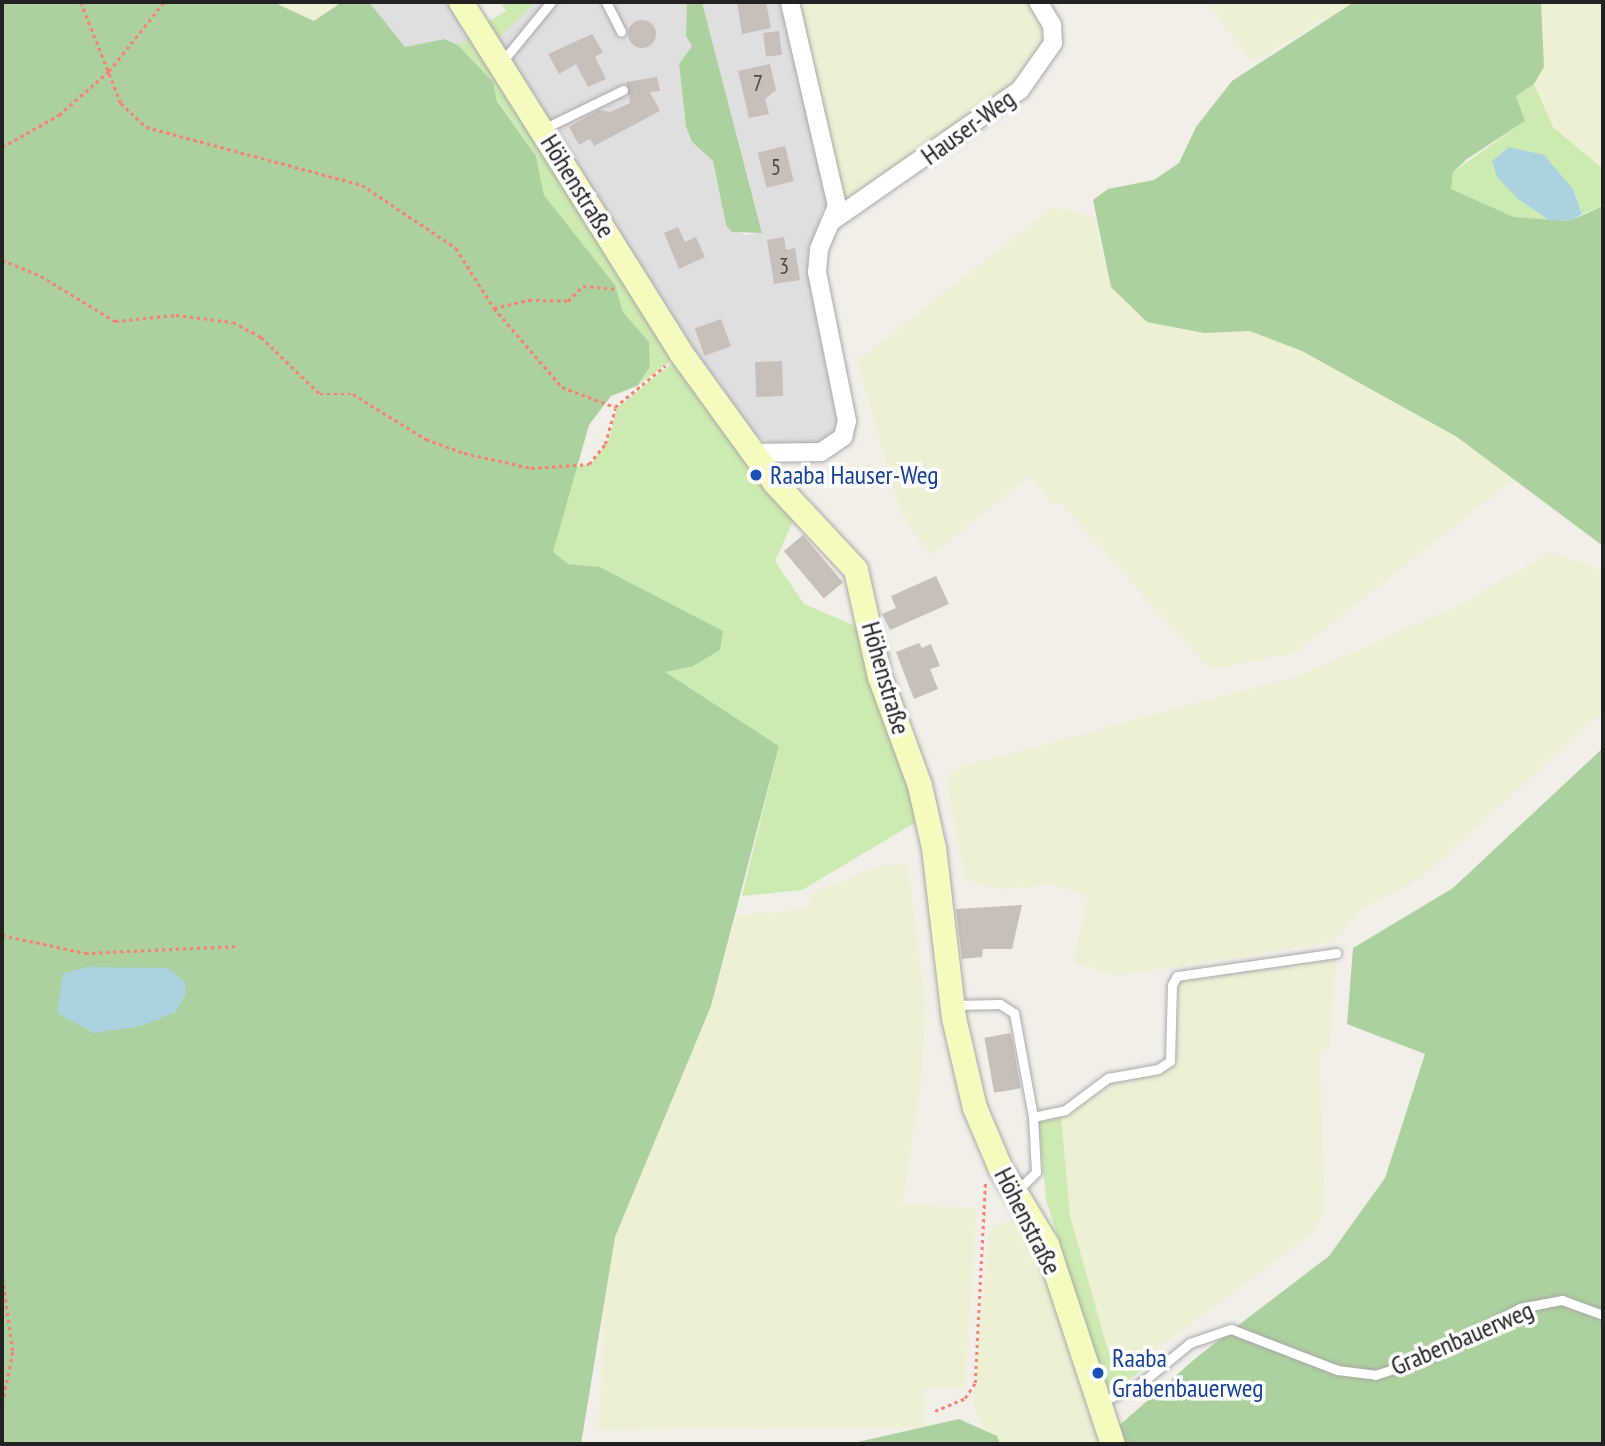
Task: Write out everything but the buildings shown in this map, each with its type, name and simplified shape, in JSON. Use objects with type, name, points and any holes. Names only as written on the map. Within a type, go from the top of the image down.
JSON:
[{"type":"street","name":"Höhenstraße","points":[[461,2],[681,353],[751,453],[849,559],[861,583],[880,677],[920,786],[934,848],[952,1005],[975,1108],[1000,1167],[1057,1271],[1096,1404],[1113,1444]]},
{"type":"street","points":[[751,453],[821,452],[831,448],[846,429],[846,393],[817,272],[819,249],[837,206],[790,2]]},
{"type":"street","name":"Hauser-Weg","points":[[832,221],[1020,90],[1053,43],[1052,25],[1038,2]]},
{"type":"lane","points":[[501,63],[551,2]]},
{"type":"lane","points":[[606,2],[621,32]]},
{"type":"lane","points":[[542,130],[623,90]]},
{"type":"lane","points":[[1033,1117],[1065,1110],[1108,1078],[1164,1067],[1173,1054],[1171,991],[1177,976],[1336,953]]},
{"type":"lane","points":[[952,1005],[1000,1004],[1014,1013],[1033,1117],[1036,1172],[1030,1184],[1016,1192]]},
{"type":"lane","name":"Grabenbauerweg","points":[[1096,1404],[1140,1384],[1190,1343],[1231,1329],[1337,1370],[1375,1375],[1427,1358],[1520,1308],[1562,1300],[1603,1315]]},
{"type":"path","points":[[81,2],[121,103],[146,127],[362,185],[457,248],[494,308],[562,387],[615,407]]},
{"type":"path","points":[[2,147],[59,115],[108,71],[164,2]]},
{"type":"path","points":[[2,260],[41,275],[115,321],[176,315],[233,322],[261,337],[320,394],[353,394],[426,439],[531,468],[589,464],[605,444],[615,407],[681,353]]},
{"type":"path","points":[[494,308],[529,300],[568,301],[583,286],[644,292]]},
{"type":"path","points":[[2,936],[85,953],[239,946]]},
{"type":"path","points":[[935,1410],[965,1398],[975,1383],[984,1186],[1000,1167]]},
{"type":"path","points":[[2,1271],[13,1352],[2,1408]]},
{"type":"shaded area","points":[[369,2],[452,2],[474,34],[458,45],[444,39],[405,47]]},
{"type":"shaded area","points":[[536,2],[687,2],[692,46],[679,64],[686,127],[692,142],[713,161],[726,225],[745,235],[762,232],[702,2],[784,2],[831,206],[822,209],[816,237],[842,411],[837,433],[820,446],[771,444],[739,426],[494,42]]},
{"type":"green space","points":[[2,2],[273,2],[314,21],[342,2],[369,2],[405,47],[444,39],[458,45],[493,82],[497,101],[536,156],[544,195],[615,285],[623,312],[649,342],[650,367],[637,386],[611,396],[589,425],[553,552],[568,564],[600,567],[723,631],[720,650],[691,667],[665,672],[779,746],[711,1006],[615,1237],[581,1444],[2,1444]]},
{"type":"green space","points":[[273,2],[342,2],[314,21]]},
{"type":"green space","points":[[500,2],[536,2],[494,42],[482,25],[506,11]]},
{"type":"green space","points":[[687,2],[702,2],[762,233],[732,232],[726,225],[713,161],[692,142],[686,127],[679,64],[692,46],[686,36]]},
{"type":"green space","points":[[808,2],[1033,2],[1049,34],[1016,85],[846,199],[797,9]]},
{"type":"green space","points":[[1207,2],[1354,2],[1252,63]]},
{"type":"green space","points":[[1354,2],[1541,2],[1544,67],[1534,84],[1516,96],[1525,121],[1467,159],[1453,172],[1451,189],[1514,217],[1569,221],[1603,206],[1603,546],[1457,437],[1302,351],[1250,331],[1204,333],[1147,322],[1111,287],[1093,200],[1108,189],[1154,180],[1179,163],[1196,127],[1232,81]]},
{"type":"green space","points":[[1541,2],[1603,2],[1603,169],[1553,127],[1534,84],[1544,67]]},
{"type":"green space","points":[[474,34],[676,357],[637,386],[650,367],[649,342],[623,312],[615,285],[544,195],[536,156],[497,100],[493,82],[458,45]]},
{"type":"green space","points":[[1534,84],[1553,127],[1603,169],[1603,206],[1582,214],[1573,189],[1518,199],[1549,220],[1514,217],[1451,189],[1453,172],[1525,121],[1516,96]]},
{"type":"green space","points":[[1054,206],[1094,218],[1104,259],[1171,329],[1250,331],[1302,351],[1457,437],[1514,479],[1295,653],[1210,670],[1063,505],[1051,502],[1030,476],[931,556],[900,512],[857,361]]},
{"type":"green space","points":[[677,359],[795,517],[775,561],[804,604],[860,628],[913,790],[918,821],[802,890],[742,896],[779,746],[664,672],[691,667],[723,631],[600,567],[568,564],[552,552],[575,467],[592,463],[609,439],[617,408]]},
{"type":"green space","points":[[1551,552],[1603,570],[1603,712],[1422,877],[1361,910],[1333,942],[1116,976],[1073,962],[1087,896],[1053,884],[1001,890],[965,880],[946,781],[953,769],[1307,673],[1464,602]]},
{"type":"green space","points":[[1603,748],[1603,1444],[1098,1444],[1197,1357],[1329,1256],[1385,1178],[1425,1054],[1347,1024],[1353,948],[1453,888]]},
{"type":"green space","points":[[883,865],[908,865],[926,1004],[921,1087],[903,1204],[977,1208],[965,1389],[925,1387],[925,1427],[598,1430],[607,1255],[711,1006],[737,916],[809,908],[811,893]]},
{"type":"green space","points":[[1337,959],[1330,1049],[1320,1050],[1325,1210],[1313,1233],[1149,1355],[1111,1361],[1070,1216],[1061,1117],[1111,1083],[1160,1075],[1174,1064],[1180,981]]},
{"type":"green space","points":[[1061,1117],[1070,1216],[1111,1361],[1149,1355],[1154,1362],[1108,1394],[1046,1200],[1039,1122]]},
{"type":"green space","points":[[1025,1215],[1098,1444],[1000,1444],[997,1436],[983,1430],[973,1402],[988,1235],[995,1225]]},
{"type":"green space","points":[[959,1419],[997,1436],[1000,1444],[849,1444]]},
{"type":"water","points":[[1509,147],[1544,155],[1573,189],[1582,214],[1570,221],[1549,220],[1518,199],[1497,177],[1492,161]]},
{"type":"water","points":[[87,967],[168,968],[185,982],[186,993],[176,1012],[141,1026],[94,1033],[57,1013],[63,974]]},
{"type":"place","name":"Raaba Hauser-Weg","points":[[756,475]]},
{"type":"place","name":"Raaba Grabenbauerweg","points":[[1098,1373]]}]
